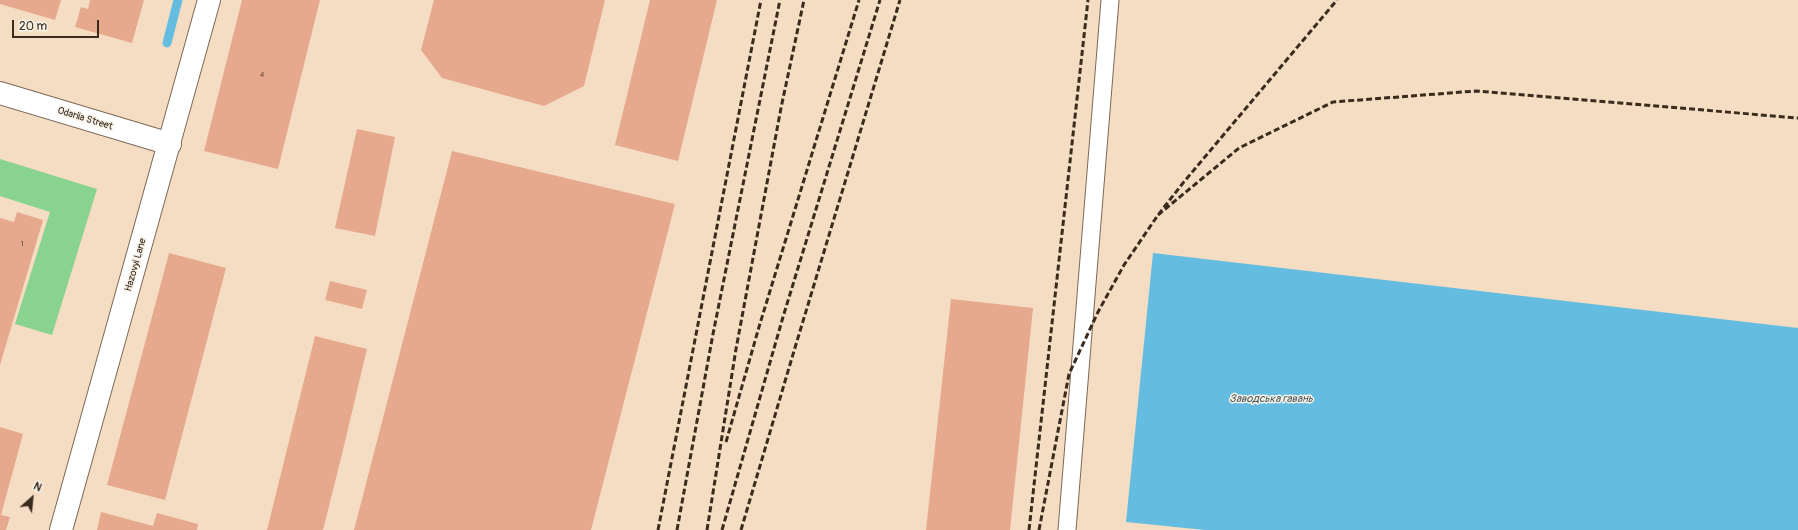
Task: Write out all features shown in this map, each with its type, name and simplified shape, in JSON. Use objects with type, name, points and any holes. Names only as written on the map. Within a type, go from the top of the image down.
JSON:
[{"type":"street","name":"Hazovyi Lane","points":[[61,530],[209,0]]},
{"type":"street","name":"Odariia Street","points":[[0,93],[170,144]]},
{"type":"lane","points":[[1067,530],[1110,0]]},
{"type":"green space","points":[[0,159],[97,189],[52,335],[15,324],[50,212],[0,196]]},
{"type":"water","name":"Заводська гавань","points":[[1153,253],[1798,328],[1798,530],[1205,530],[1126,522]]},
{"type":"building","points":[[0,0],[61,0],[55,20],[0,4]]},
{"type":"building","points":[[90,0],[144,0],[132,43],[75,27],[81,7],[88,9]]},
{"type":"building","points":[[242,0],[320,0],[278,169],[204,151]]},
{"type":"building","points":[[434,0],[605,0],[584,86],[544,106],[442,78],[421,50]]},
{"type":"building","points":[[650,0],[717,0],[678,161],[615,145]]},
{"type":"building","points":[[357,129],[395,137],[375,236],[335,228]]},
{"type":"building","points":[[452,151],[675,204],[591,530],[354,530]]},
{"type":"building","points":[[17,212],[43,220],[0,365],[0,218],[14,222]]},
{"type":"building","points":[[169,253],[226,268],[165,500],[107,485]]},
{"type":"building","points":[[330,281],[367,290],[362,309],[325,300]]},
{"type":"building","points":[[951,299],[1033,308],[1010,530],[926,530]]},
{"type":"building","points":[[315,336],[367,349],[342,454],[323,530],[267,530]]},
{"type":"building","points":[[0,427],[23,434],[1,515],[10,517],[6,530],[0,530]]},
{"type":"building","points":[[101,512],[153,526],[157,513],[198,524],[197,530],[97,530]]},
{"type":"waterway","points":[[167,43],[178,0]]},
{"type":"railway","points":[[658,530],[761,0]]},
{"type":"railway","points":[[677,530],[713,334],[780,0]]},
{"type":"railway","points":[[707,530],[736,349],[781,108],[804,0]]},
{"type":"railway","points":[[726,442],[759,327],[859,0]]},
{"type":"railway","points":[[722,530],[783,317],[880,0]]},
{"type":"railway","points":[[741,530],[900,0]]},
{"type":"railway","points":[[1029,530],[1088,0]]},
{"type":"railway","points":[[1039,530],[1069,374],[1098,312],[1124,265],[1158,215],[1183,183],[1337,0]]},
{"type":"railway","points":[[1158,215],[1239,148],[1333,102],[1476,91],[1798,118]]}]
